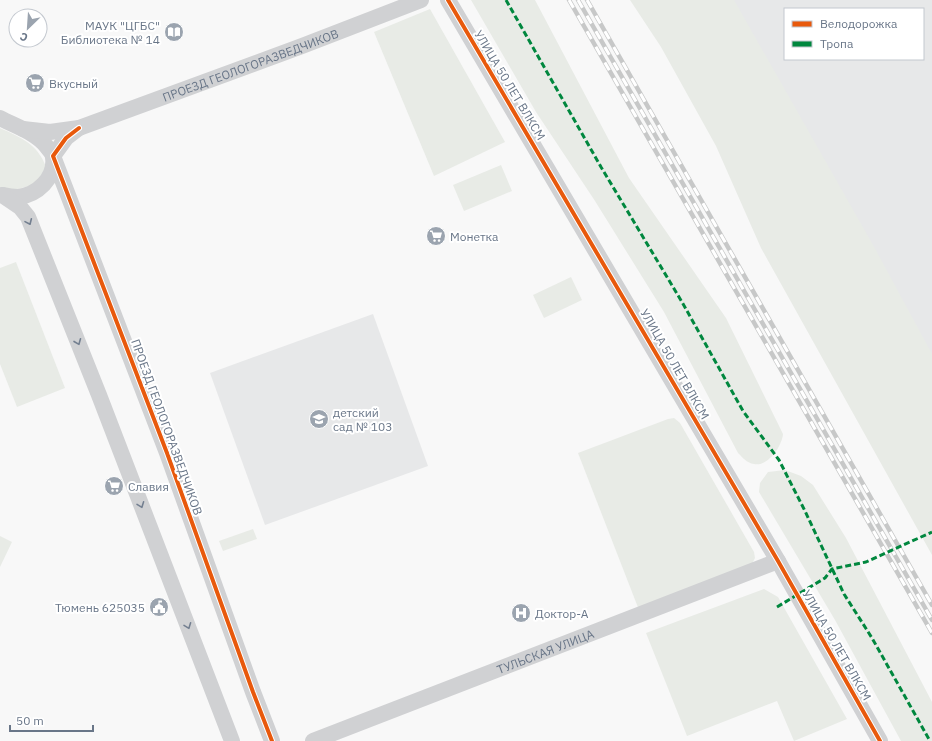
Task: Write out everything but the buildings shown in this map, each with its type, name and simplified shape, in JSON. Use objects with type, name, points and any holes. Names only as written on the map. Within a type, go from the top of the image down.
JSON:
[{"type":"street","name":"ПРОЕЗД ГЕОЛОГОРАЗВЕДЧИКОВ","points":[[23,130],[50,132],[79,128],[302,46],[421,0]]},
{"type":"street","name":"УЛИЦА 50 ЛЕТ ВЛКСМ","points":[[448,0],[778,561],[880,741]]},
{"type":"street","points":[[0,118],[38,138],[46,145],[53,156],[52,168],[40,189],[18,197],[1,195]]},
{"type":"street","name":"ПРОЕЗД ГЕОЛОГОРАЗВЕДЧИКОВ","points":[[79,128],[66,138],[53,156],[168,453],[253,692],[272,741]]},
{"type":"street","points":[[1,195],[20,207],[28,217],[102,403],[232,741]]},
{"type":"street","name":"ТУЛЬСКАЯ УЛИЦА","points":[[313,741],[778,561]]},
{"type":"shaded area","points":[[471,0],[535,0],[629,178],[726,318],[783,434],[777,450],[769,459],[759,464],[754,464],[749,463],[738,453],[664,312],[595,201],[536,112]]},
{"type":"shaded area","points":[[630,0],[734,0],[873,245],[932,354],[932,555],[761,248],[716,146],[661,47]]},
{"type":"shaded area","points":[[695,0],[932,0],[932,410]]},
{"type":"shaded area","points":[[430,9],[505,142],[434,176],[374,32]]},
{"type":"shaded area","points":[[0,128],[28,142],[38,152],[46,167],[39,182],[15,189],[5,189],[0,187]]},
{"type":"shaded area","points":[[501,165],[512,191],[464,211],[453,185]]},
{"type":"shaded area","points":[[16,262],[65,388],[17,407],[0,364],[0,268]]},
{"type":"shaded area","points":[[571,277],[582,300],[544,318],[533,295]]},
{"type":"shaded area","name":"детский сад № 103","points":[[373,314],[428,466],[265,525],[210,373]]},
{"type":"shaded area","points":[[674,418],[680,423],[754,552],[755,558],[752,564],[639,610],[578,453]]},
{"type":"shaded area","points":[[785,470],[801,476],[813,485],[846,538],[932,702],[932,741],[901,741],[835,620],[759,492],[760,483],[768,472]]},
{"type":"shaded area","points":[[253,529],[257,539],[223,551],[219,541]]},
{"type":"shaded area","points":[[0,536],[12,542],[0,567]]},
{"type":"shaded area","points":[[764,589],[778,597],[847,719],[794,741],[777,701],[687,736],[646,633]]},
{"type":"railway","points":[[569,0],[932,633]]},
{"type":"railway","points":[[578,0],[932,620]]},
{"type":"railway","points":[[587,0],[932,605]]},
{"type":"marked path","points":[[506,0],[601,167],[682,302],[743,411],[779,460],[844,594],[872,638],[930,741]]},
{"type":"marked path","points":[[777,607],[825,578],[832,569],[866,562],[932,532]]},
{"type":"cycle path","points":[[448,0],[778,561],[880,741]]},
{"type":"cycle path","points":[[79,128],[66,138],[53,156],[167,453],[272,741]]},
{"type":"place","name":"МАУК \"ЦГБС\" Библиотека № 14","points":[[174,32]]},
{"type":"place","name":"Вкусный","points":[[35,83]]},
{"type":"place","name":"Монетка","points":[[436,236]]},
{"type":"place","name":"детский сад № 103","points":[[319,419]]},
{"type":"place","name":"Славия","points":[[114,486]]},
{"type":"place","name":"Тюмень 625035","points":[[159,607]]},
{"type":"place","name":"Доктор-А","points":[[521,613]]}]
